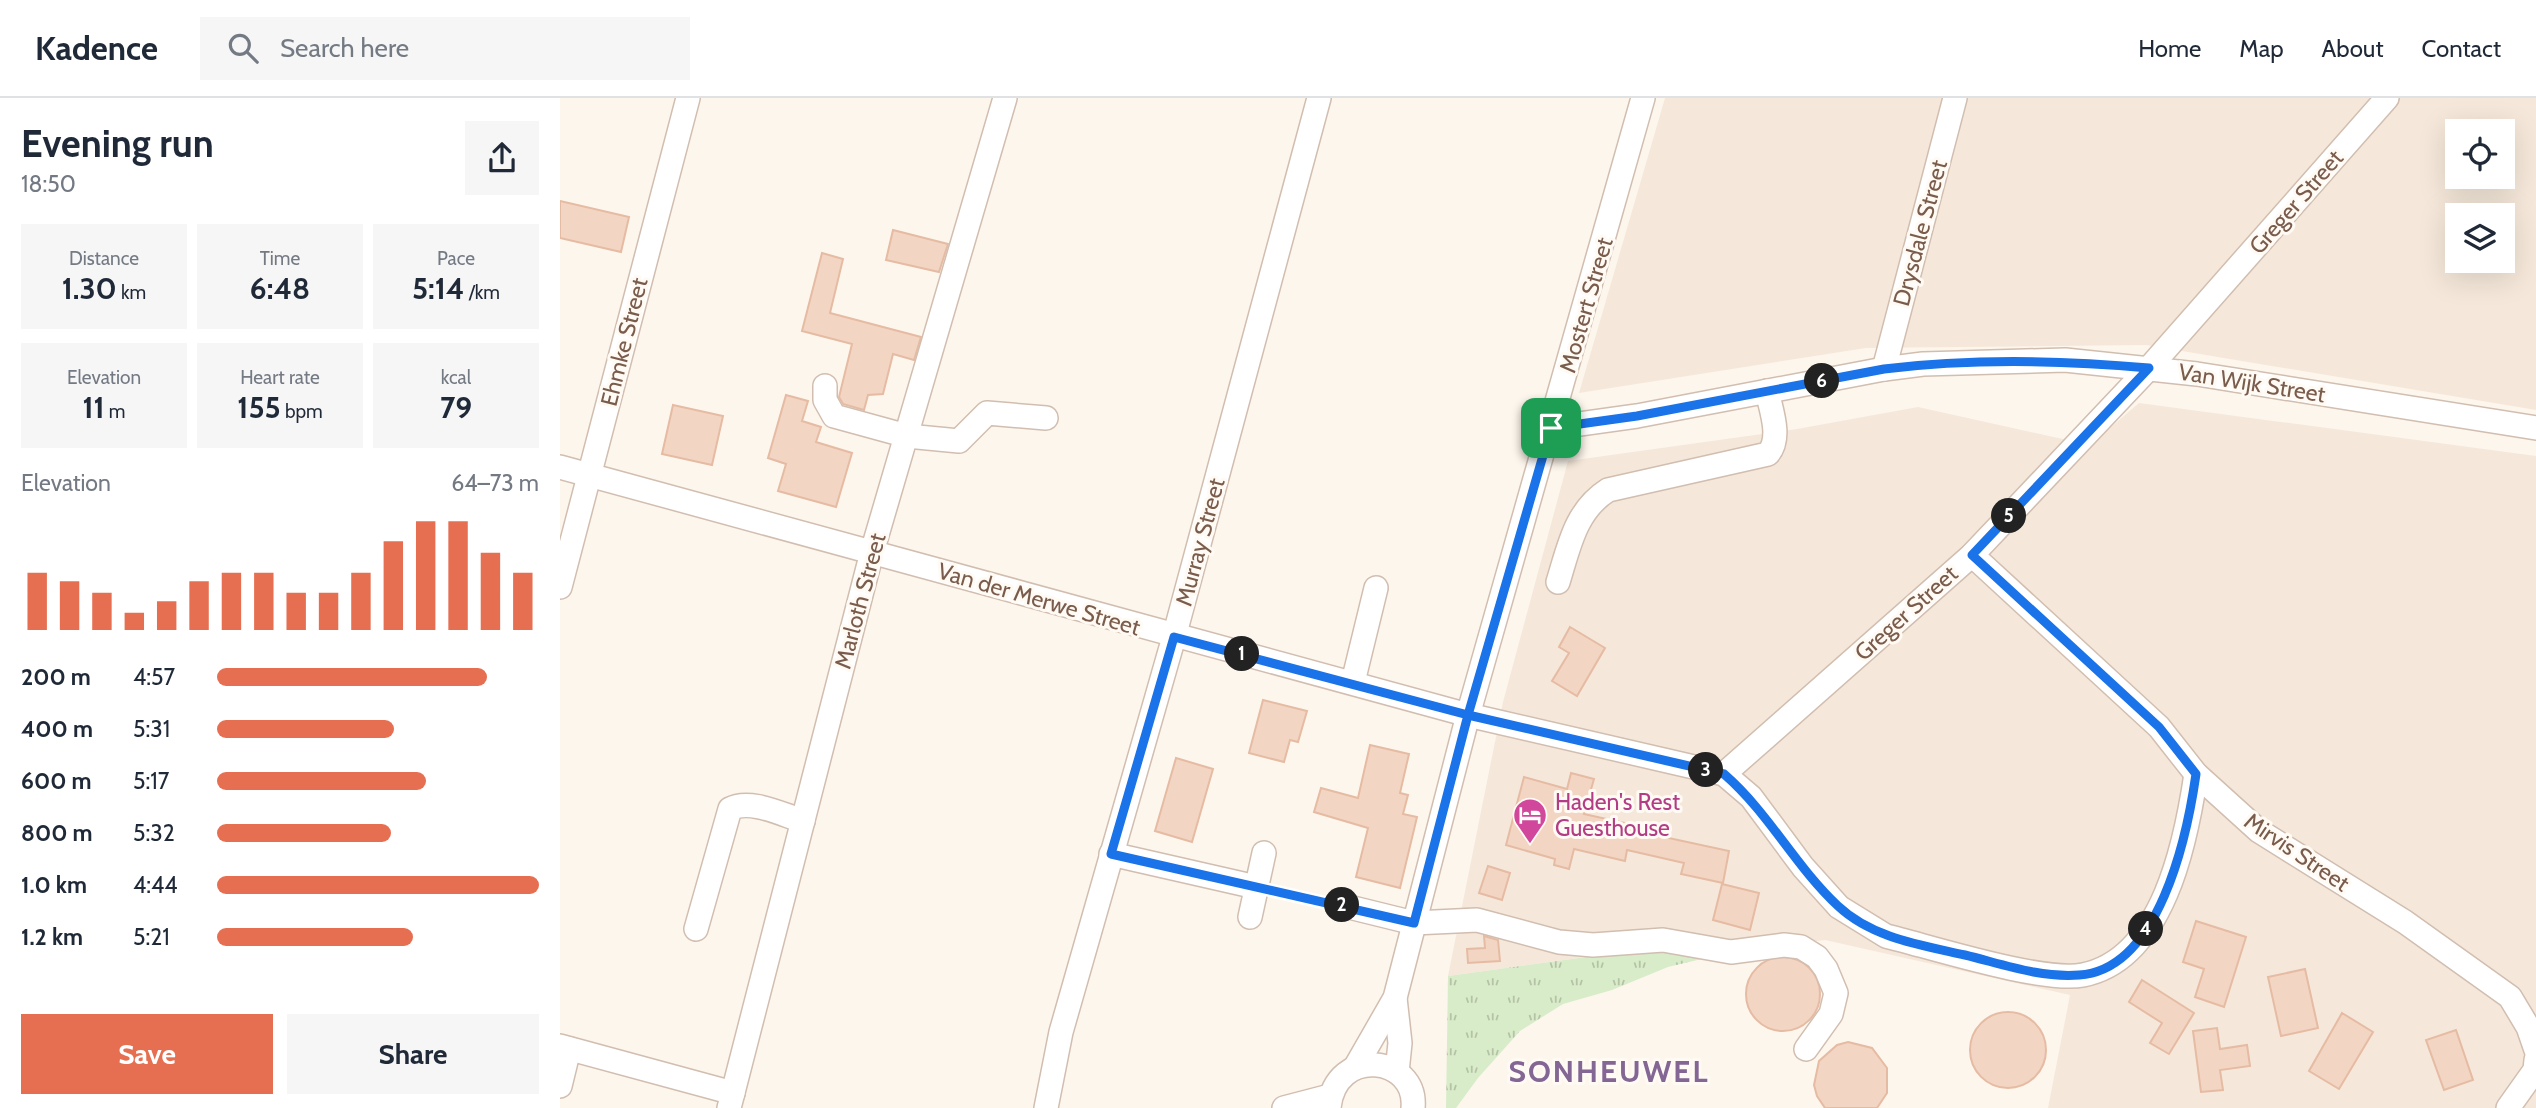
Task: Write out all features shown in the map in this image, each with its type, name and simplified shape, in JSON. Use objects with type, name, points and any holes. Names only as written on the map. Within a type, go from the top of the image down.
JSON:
[{"type":"street","name":"Ehmke Street","points":[[560,587],[688,98]]},
{"type":"street","name":"Marloth Street","points":[[731,1101],[873,552],[1005,98]]},
{"type":"street","name":"Murray Street","points":[[1046,1108],[1061,1032],[1174,637],[1319,98]]},
{"type":"street","name":"Mostert Street","points":[[1330,1102],[1336,1082],[1356,1066],[1395,998],[1468,715],[1643,98]]},
{"type":"street","name":"Drysdale Street","points":[[1884,369],[1955,98]]},
{"type":"street","name":"Greger Street","points":[[1724,774],[1972,555],[2149,368],[2387,98]]},
{"type":"street","name":"Van Wijk Street","points":[[1551,428],[1637,416],[1884,369],[1923,364],[2065,360],[2149,368],[2534,425]]},
{"type":"street","points":[[825,386],[824,400],[834,416],[907,436],[959,441],[987,413],[1046,418]]},
{"type":"street","points":[[1558,583],[1577,523],[1592,500],[1608,490],[1768,454],[1774,447],[1775,437],[1767,391]]},
{"type":"street","name":"Van der Merwe Street","points":[[560,467],[1174,637],[1353,682],[1468,715],[1724,774]]},
{"type":"street","name":"Mirvis Street","points":[[1972,555],[2159,727],[2196,774],[2259,831],[2405,922],[2510,997],[2528,1027],[2536,1050]]},
{"type":"street","points":[[1353,682],[1376,587]]},
{"type":"street","points":[[1724,774],[1751,797],[1803,867],[1839,907],[1862,922],[1886,936],[2049,976],[2082,975],[2117,963],[2148,927],[2178,866],[2196,774]]},
{"type":"street","points":[[696,929],[730,809],[738,805],[749,806],[803,821]]},
{"type":"street","points":[[1250,917],[1264,853]]},
{"type":"street","points":[[1111,854],[1256,887]]},
{"type":"street","points":[[1345,906],[1414,923],[1477,920],[1559,942],[1592,946],[1663,940],[1731,952],[1783,945],[1801,947],[1817,957],[1826,969],[1836,993],[1831,1014],[1806,1049]]},
{"type":"street","name":"Mostert Street","points":[[1395,998],[1400,1043],[1397,1072]]},
{"type":"street","points":[[560,1086],[565,1048],[731,1101]]},
{"type":"street","points":[[2508,1108],[2535,1070],[2536,1060]]},
{"type":"street","points":[[1356,1066],[1381,1065],[1397,1072],[1408,1084],[1413,1108]]},
{"type":"street","points":[[1284,1108],[1330,1102]]},
{"type":"path","points":[[1256,887],[1345,906]]},
{"type":"shaded area","points":[[1665,98],[2536,98],[2536,410],[2146,345],[1866,348],[1579,393]]},
{"type":"shaded area","points":[[2139,403],[2536,456],[2536,1108],[2048,1108],[2070,995],[1825,940],[1784,945],[1688,943],[1448,976],[1503,702],[1568,461],[1797,429],[1918,407],[2090,445]]},
{"type":"green space","points":[[1688,943],[1731,952],[1668,967],[1612,990],[1563,1004],[1520,1031],[1478,1078],[1456,1108],[1446,1108],[1448,976]]},
{"type":"building","points":[[560,201],[629,217],[621,252],[560,238]]},
{"type":"building","points":[[893,230],[948,244],[939,272],[886,260]]},
{"type":"building","points":[[822,253],[843,259],[830,313],[921,337],[914,360],[893,354],[883,394],[868,395],[864,410],[843,404],[839,397],[852,344],[802,331]]},
{"type":"building","points":[[786,395],[808,401],[802,421],[821,427],[816,442],[852,453],[836,507],[778,491],[786,464],[768,458]]},
{"type":"building","points":[[673,405],[723,416],[712,465],[662,454]]},
{"type":"building","points":[[1570,627],[1605,648],[1577,696],[1552,681],[1569,653],[1559,647]]},
{"type":"building","points":[[1263,700],[1307,711],[1298,742],[1290,740],[1284,762],[1249,753]]},
{"type":"building","points":[[1370,745],[1409,754],[1400,793],[1408,795],[1403,814],[1417,817],[1400,888],[1356,877],[1368,828],[1314,812],[1321,788],[1358,798]]},
{"type":"building","points":[[1176,758],[1213,769],[1192,842],[1155,831]]},
{"type":"building","points":[[1571,773],[1594,779],[1584,814],[1665,832],[1664,837],[1729,851],[1723,883],[1681,874],[1684,863],[1627,850],[1625,861],[1574,849],[1569,869],[1554,865],[1555,859],[1506,845],[1524,777],[1567,789]]},
{"type":"building","points":[[1488,866],[1510,873],[1502,900],[1479,893]]},
{"type":"building","points":[[1722,884],[1759,893],[1750,930],[1713,920]]},
{"type":"building","points":[[2196,921],[2246,937],[2224,1007],[2195,997],[2204,969],[2183,962]]},
{"type":"building","points":[[1484,936],[1498,940],[1500,961],[1468,963],[1467,949],[1485,948]]},
{"type":"building","points":[[1783,957],[1797,960],[1809,968],[1817,980],[1820,994],[1817,1008],[1809,1020],[1797,1028],[1783,1031],[1769,1028],[1757,1020],[1749,1008],[1746,994],[1749,980],[1757,968],[1769,960]]},
{"type":"building","points":[[2305,969],[2318,1028],[2281,1036],[2268,977]]},
{"type":"building","points":[[2142,980],[2194,1013],[2169,1054],[2150,1043],[2162,1023],[2129,1002]]},
{"type":"building","points":[[2008,1012],[2022,1015],[2035,1023],[2043,1036],[2046,1050],[2043,1064],[2035,1077],[2022,1085],[2008,1088],[1994,1085],[1981,1077],[1973,1064],[1970,1050],[1973,1036],[1981,1023],[1994,1015]]},
{"type":"building","points":[[2342,1013],[2373,1032],[2339,1089],[2309,1071]]},
{"type":"building","points":[[2217,1028],[2220,1049],[2247,1045],[2250,1066],[2220,1070],[2223,1090],[2201,1092],[2193,1031]]},
{"type":"building","points":[[2456,1030],[2473,1080],[2444,1090],[2426,1040]]},
{"type":"building","points":[[1848,1042],[1872,1048],[1887,1068],[1887,1093],[1877,1108],[1825,1108],[1817,1096],[1814,1085],[1819,1061],[1837,1045]]},
{"type":"place","name":"Haden's Rest Guesthouse","points":[[1530,845]]},
{"type":"district","name":"SONHEUWEL","points":[[1609,1071]]},
{"type":"route","points":[[1551,428],[1468,715],[1353,682],[1174,637],[1111,854],[1414,923],[1468,715],[1724,774],[1751,797],[1803,867],[1839,907],[1886,936],[2049,976],[2082,975],[2117,963],[2148,927],[2178,866],[2196,774],[2159,727],[1972,555],[2149,368],[2065,360],[1923,364],[1637,416],[1551,428]]}]
